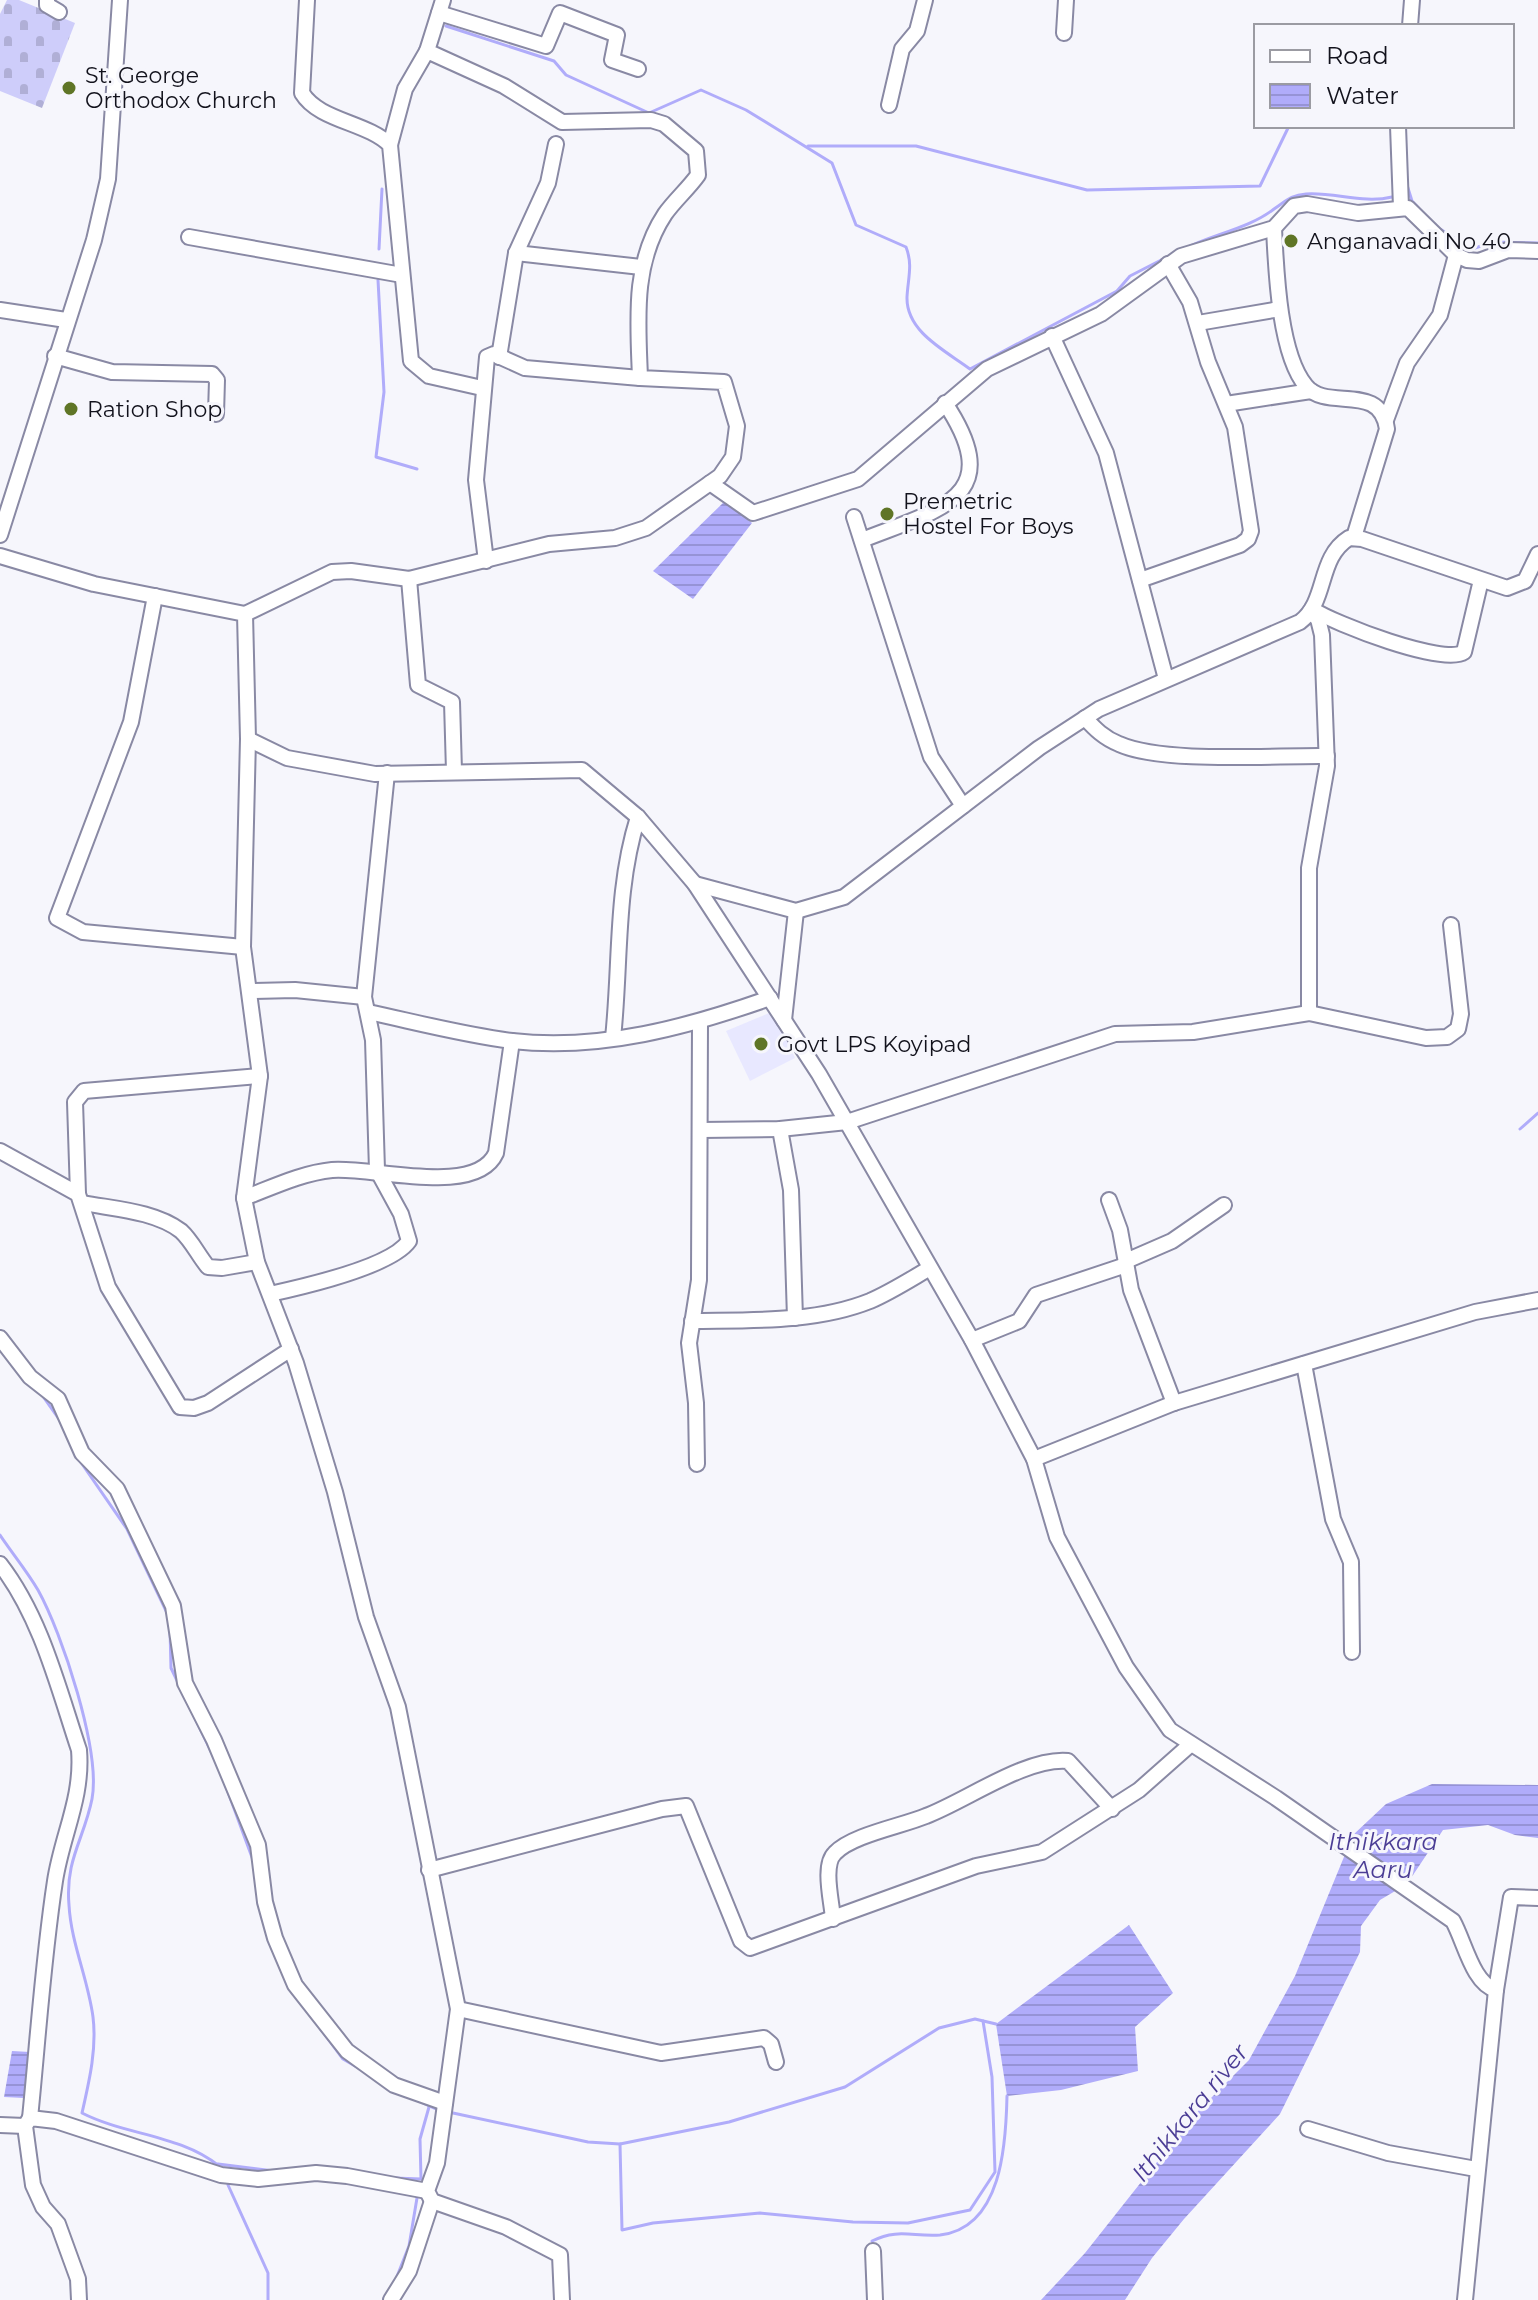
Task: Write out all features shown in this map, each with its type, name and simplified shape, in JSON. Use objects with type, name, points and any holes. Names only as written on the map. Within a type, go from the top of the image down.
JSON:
[{"type":"street","points":[[47,0],[47,5],[59,12]]},
{"type":"street","points":[[1,531],[94,240],[108,179],[120,0]]},
{"type":"street","points":[[307,0],[302,93],[316,106],[378,134],[390,145]]},
{"type":"street","points":[[889,105],[902,49],[917,31],[925,0]]},
{"type":"street","points":[[1064,33],[1066,0]]},
{"type":"street","points":[[1410,24],[1412,0]]},
{"type":"street","points":[[482,388],[448,383],[416,369],[408,354],[390,145],[405,89],[427,51],[441,7],[546,46],[560,13],[617,35],[612,60],[638,69]]},
{"type":"street","points":[[427,51],[504,86],[562,122],[651,120],[664,124],[684,139],[699,161],[698,175],[663,217],[641,267],[638,292],[640,378]]},
{"type":"street","points":[[1398,128],[1401,207]]},
{"type":"street","points":[[499,357],[516,253],[548,183],[556,144]]},
{"type":"street","points":[[710,483],[746,511],[772,510],[858,479],[987,369],[1101,314],[1168,264],[1204,246],[1274,228],[1294,206],[1307,204],[1358,213],[1401,207],[1418,215],[1456,255],[1479,261],[1508,250],[1538,251]]},
{"type":"street","points":[[1274,228],[1280,309],[1296,364],[1311,391]]},
{"type":"street","points":[[189,237],[402,275]]},
{"type":"street","points":[[516,253],[641,267]]},
{"type":"street","points":[[1354,537],[1387,429],[1386,420],[1407,363],[1440,315],[1456,255]]},
{"type":"street","points":[[1140,580],[1240,545],[1250,536],[1235,427],[1208,362],[1198,323],[1168,264]]},
{"type":"street","points":[[1198,323],[1280,309]]},
{"type":"street","points":[[0,310],[66,320]]},
{"type":"street","points":[[1052,336],[1106,453],[1166,679]]},
{"type":"street","points":[[55,356],[112,372],[212,374],[217,380],[216,414]]},
{"type":"street","points":[[0,556],[94,584],[245,614],[332,572],[351,571],[409,579],[486,561],[549,544],[632,535],[710,483],[727,468],[737,444],[737,426],[728,387],[716,379],[640,378],[525,368],[499,357],[487,357],[482,388],[476,506],[486,561]]},
{"type":"street","points":[[1226,404],[1311,391],[1373,404],[1386,420]]},
{"type":"street","points":[[862,540],[950,502],[969,482],[972,466],[967,438],[945,403]]},
{"type":"street","points":[[854,517],[931,757],[963,806]]},
{"type":"street","points":[[695,884],[796,911],[844,897],[1085,718],[1166,679],[1300,622],[1311,610],[1330,556],[1341,542],[1354,537],[1507,588],[1521,585],[1538,554]]},
{"type":"street","points":[[409,579],[418,685],[452,702],[454,771]]},
{"type":"street","points":[[1311,610],[1378,636],[1451,657],[1464,652],[1481,580]]},
{"type":"street","points":[[155,596],[135,710],[57,918],[83,932],[243,947]]},
{"type":"street","points":[[1309,1013],[1309,868],[1326,788],[1327,756],[1322,635],[1318,619],[1311,610]]},
{"type":"street","points":[[245,614],[248,739],[243,947],[260,1076],[244,1198],[257,1262],[291,1349],[335,1492],[366,1617],[398,1707],[458,2009],[430,2196],[409,2271],[391,2300]]},
{"type":"street","points":[[1085,718],[1101,735],[1117,744],[1152,753],[1327,756]]},
{"type":"street","points":[[248,739],[287,758],[387,773],[582,770],[638,817],[695,884],[847,1122],[972,1340],[1034,1459],[1057,1537],[1126,1667],[1170,1730],[1453,1921],[1467,1947],[1478,1979],[1496,1990]]},
{"type":"street","points":[[270,1294],[343,1275],[404,1248],[409,1234],[377,1170],[373,1040],[366,1005],[387,773]]},
{"type":"street","points":[[613,1038],[618,991],[620,896],[626,853],[638,817]]},
{"type":"street","points":[[784,1020],[796,911]]},
{"type":"street","points":[[701,1130],[780,1129],[847,1122],[1115,1034],[1193,1032],[1309,1013],[1426,1038],[1447,1037],[1458,1029],[1461,1014],[1451,925]]},
{"type":"street","points":[[250,991],[295,990],[512,1041],[585,1043],[700,1023],[770,998]]},
{"type":"street","points":[[697,1464],[696,1403],[689,1343],[699,1280],[700,1023]]},
{"type":"street","points":[[244,1198],[309,1174],[377,1170],[429,1178],[465,1173],[493,1159],[512,1041]]},
{"type":"street","points":[[260,1076],[84,1091],[75,1102],[80,1198],[108,1287],[180,1407],[185,1409],[208,1403],[291,1349]]},
{"type":"street","points":[[780,1129],[791,1190],[795,1318]]},
{"type":"street","points":[[0,1151],[80,1198],[152,1217],[172,1226],[187,1238],[208,1267],[222,1268],[257,1262]]},
{"type":"street","points":[[1109,1200],[1150,1346],[1174,1403]]},
{"type":"street","points":[[972,1340],[1023,1318],[1030,1299],[1036,1295],[1126,1263],[1180,1237],[1224,1205]]},
{"type":"street","points":[[692,1321],[795,1318],[867,1302],[930,1268]]},
{"type":"street","points":[[1034,1459],[1174,1403],[1475,1312],[1538,1300]]},
{"type":"street","points":[[0,1338],[30,1377],[58,1399],[82,1453],[117,1489],[173,1606],[185,1683],[214,1740],[258,1845],[265,1902],[275,1938],[295,1985],[347,2051],[394,2085],[445,2103]]},
{"type":"street","points":[[1304,1364],[1333,1519],[1351,1562],[1352,1652]]},
{"type":"street","points":[[0,1564],[16,1585],[43,1645],[79,1750],[81,1767],[78,1801],[55,1877],[27,2122],[33,2185],[43,2207],[58,2224],[78,2279],[79,2300]]},
{"type":"street","points":[[429,1870],[681,1805],[689,1810],[745,1946],[758,1946],[976,1866],[1042,1852],[1139,1790],[1191,1744]]},
{"type":"street","points":[[833,1919],[829,1866],[834,1853],[854,1842],[928,1816],[1040,1764],[1068,1761],[1112,1809]]},
{"type":"street","points":[[1465,2300],[1496,1990],[1511,1897],[1538,1898]]},
{"type":"street","points":[[458,2009],[640,2051],[661,2053],[764,2038],[771,2044],[776,2062]]},
{"type":"street","points":[[0,2125],[56,2121],[237,2178],[316,2173],[430,2196],[514,2231],[560,2255],[562,2300]]},
{"type":"street","points":[[1308,2129],[1388,2153],[1476,2169]]},
{"type":"street","points":[[873,2251],[875,2300]]},
{"type":"shaded area","name":"Govt LPS Koyipad","points":[[774,1011],[795,1058],[750,1081],[726,1031]]},
{"type":"green space","points":[[7,0],[19,0],[75,23],[42,108],[0,91],[0,14]]},
{"type":"water","points":[[725,501],[752,523],[693,599],[653,571]]},
{"type":"water","name":"Ithikkara Aaru","points":[[1432,1784],[1538,1785],[1538,1838],[1515,1835],[1488,1825],[1443,1830],[1407,1884],[1380,1900],[1361,1926],[1360,1952],[1280,2114],[1184,2219],[1152,2258],[1125,2300],[1041,2300],[1085,2253],[1195,2114],[1249,2060],[1295,1976],[1353,1835],[1386,1804]]},
{"type":"water","points":[[1129,1925],[1173,1993],[1135,2027],[1138,2071],[1061,2090],[1007,2096],[996,2024]]},
{"type":"water","points":[[12,2051],[30,2052],[24,2098],[4,2097]]},
{"type":"waterway","points":[[446,26],[554,61],[566,75],[649,113],[701,90],[746,110],[832,163],[856,225],[906,247],[910,266],[908,309],[913,320],[939,348],[970,369],[1117,291],[1130,276],[1167,257]]},
{"type":"waterway","points":[[808,146],[916,146],[1087,190],[1260,186],[1288,128]]},
{"type":"waterway","points":[[1407,185],[1412,201],[1426,216]]},
{"type":"waterway","points":[[379,249],[382,189]]},
{"type":"waterway","points":[[1184,249],[1253,222],[1296,196],[1392,197]]},
{"type":"waterway","points":[[1440,229],[1472,249],[1493,242],[1538,243]]},
{"type":"waterway","points":[[378,280],[384,392],[376,457],[417,469]]},
{"type":"waterway","points":[[1520,1129],[1538,1113]]},
{"type":"waterway","points":[[42,1395],[61,1422]]},
{"type":"waterway","points":[[80,1461],[127,1529],[169,1617]]},
{"type":"waterway","points":[[0,1535],[34,1583],[48,1609],[68,1662],[91,1752],[92,1799],[72,1862],[69,1889],[70,1919],[91,2003],[94,2029],[92,2065],[82,2113],[170,2141],[219,2166]]},
{"type":"waterway","points":[[170,1629],[171,1668],[218,1766]]},
{"type":"waterway","points":[[221,1773],[253,1860]]},
{"type":"waterway","points":[[453,2113],[588,2142],[620,2144],[729,2122],[845,2087],[939,2028],[975,2019],[996,2024]]},
{"type":"waterway","points":[[620,2144],[622,2230],[653,2223],[760,2213],[853,2222],[908,2223],[970,2210],[995,2172],[992,2077],[983,2021]]},
{"type":"waterway","points":[[320,2028],[343,2059],[362,2070]]},
{"type":"waterway","points":[[872,2241],[898,2234],[940,2235],[961,2229],[976,2217],[988,2201],[1002,2159],[1007,2096]]},
{"type":"waterway","points":[[414,2099],[436,2109]]},
{"type":"waterway","points":[[394,2178],[421,2179],[420,2139],[429,2107]]},
{"type":"waterway","points":[[218,2164],[274,2171]]},
{"type":"waterway","points":[[228,2185],[268,2273],[268,2300]]},
{"type":"waterway","points":[[396,2279],[409,2246],[417,2198]]},
{"type":"place","name":"St. George Orthodox Church","points":[[69,88]]},
{"type":"place","name":"Anganavadi No 40","points":[[1291,241]]},
{"type":"place","name":"Ration Shop","points":[[71,409]]},
{"type":"place","name":"Premetric Hostel For Boys","points":[[887,514]]},
{"type":"place","name":"Govt LPS Koyipad","points":[[761,1044]]},
{"type":"water label","name":"Ithikkara river","points":[[1190,2113]]}]
